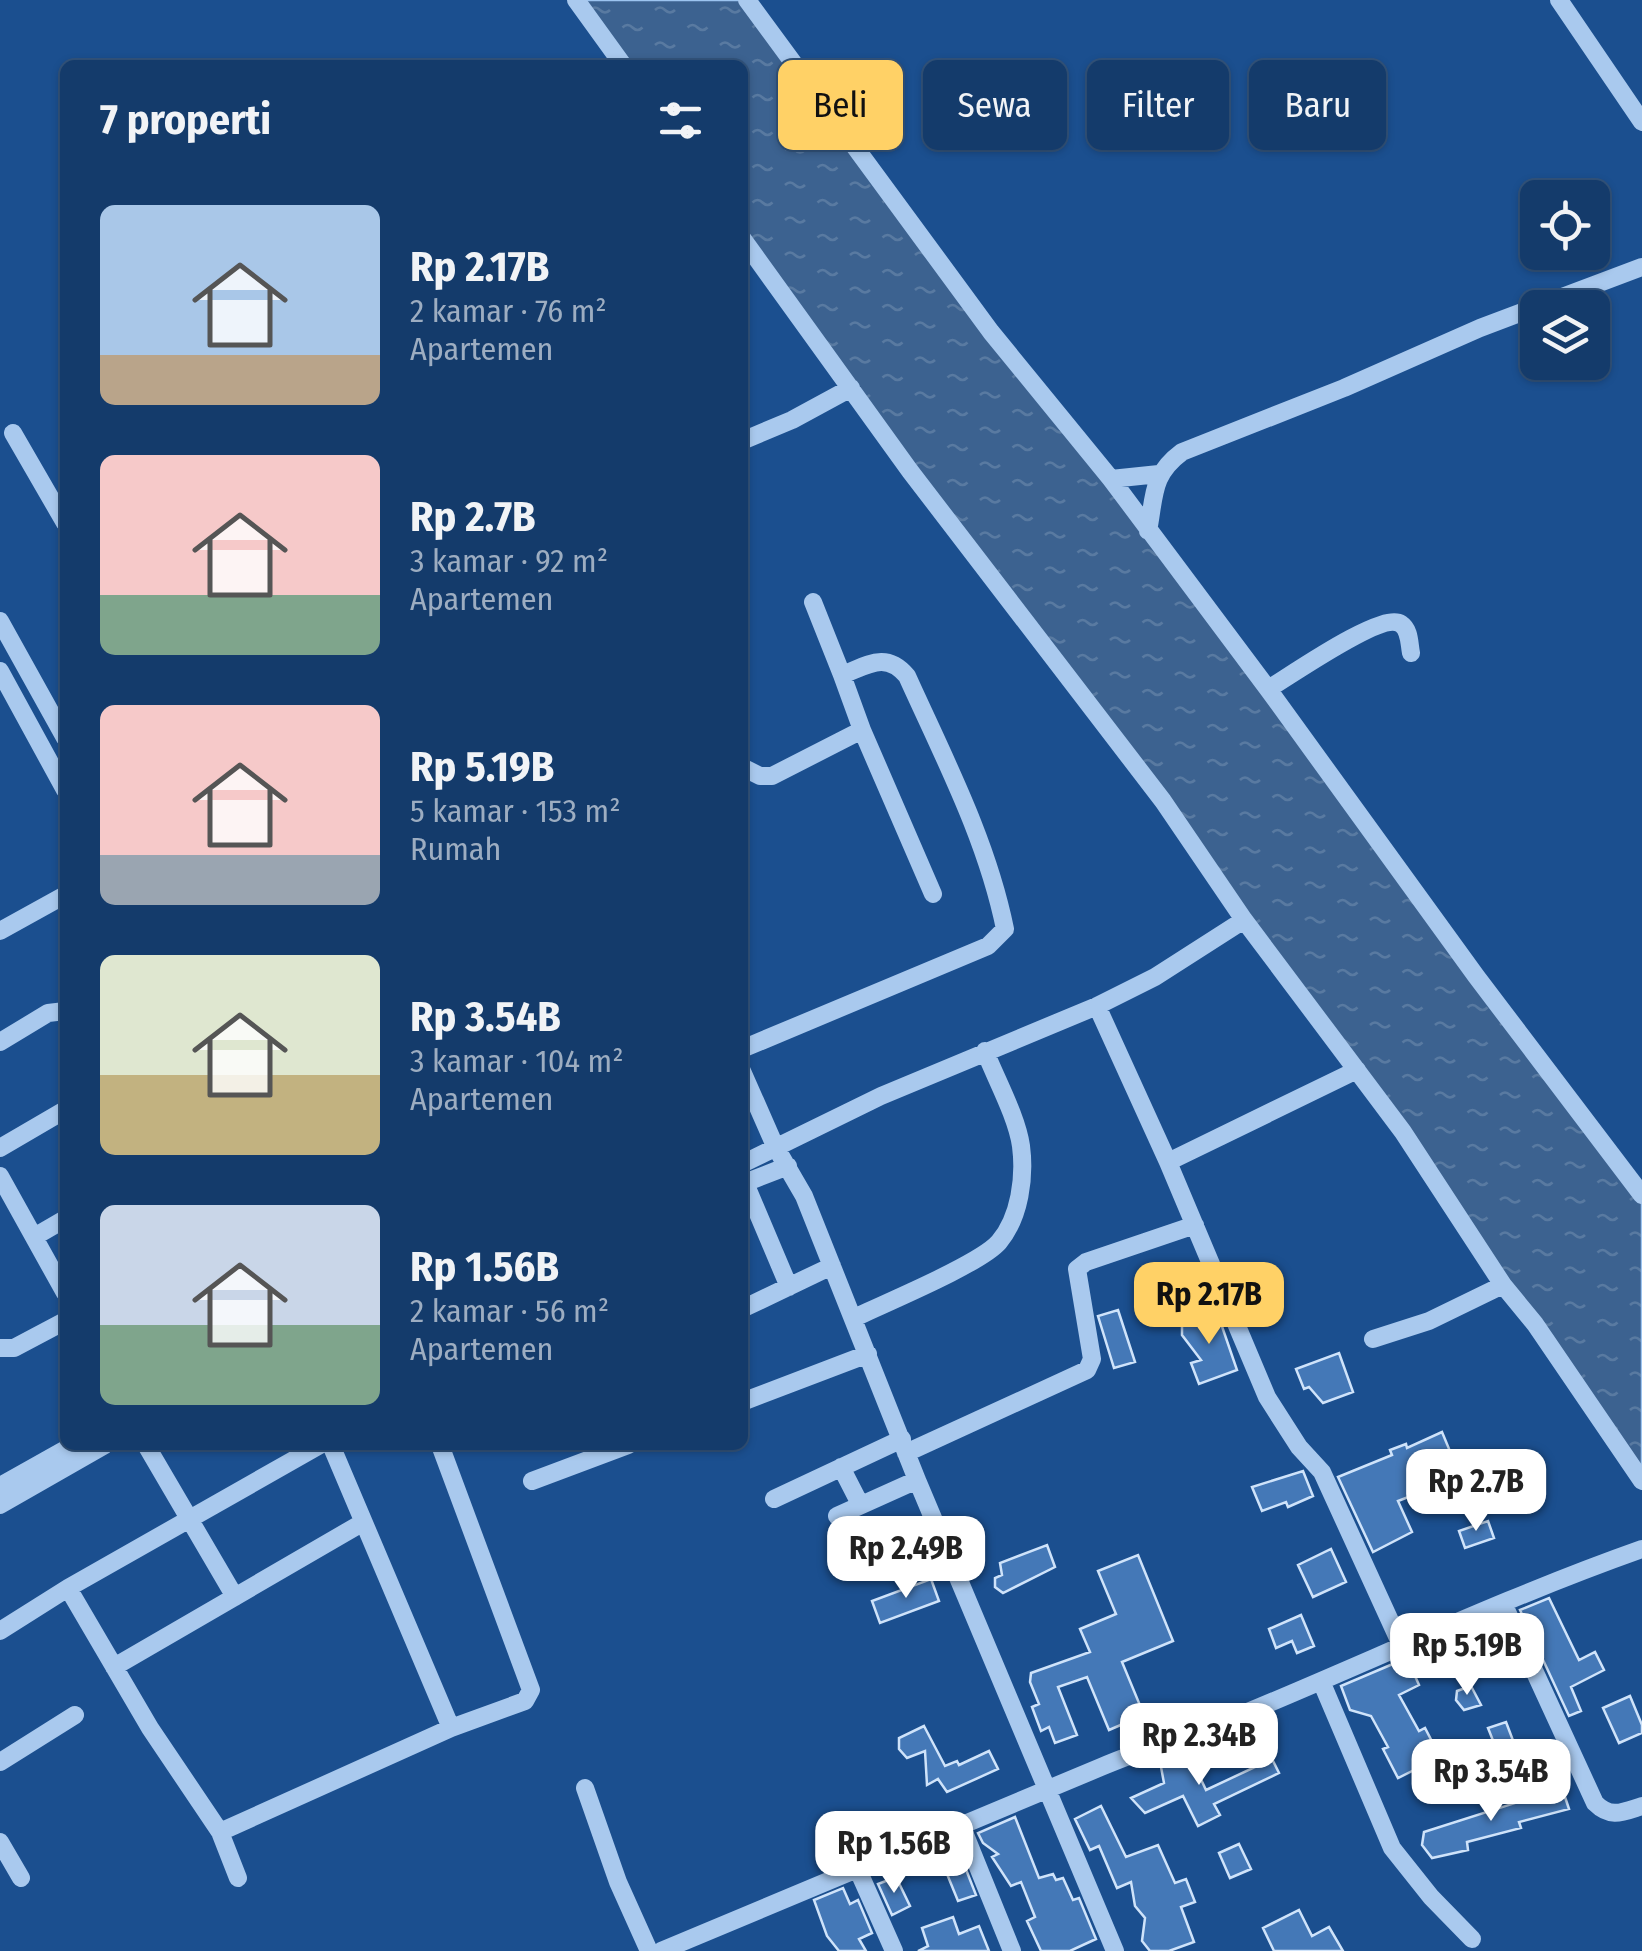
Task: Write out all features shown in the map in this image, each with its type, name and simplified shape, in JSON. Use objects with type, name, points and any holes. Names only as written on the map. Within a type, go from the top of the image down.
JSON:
[{"type":"street","points":[[576,0],[619,60]]},
{"type":"street","points":[[747,0],[991,332],[1111,479],[1642,1195]]},
{"type":"street","points":[[1559,0],[1642,122]]},
{"type":"street","points":[[748,246],[922,487],[1163,801],[1244,920],[1447,1196],[1503,1285],[1535,1324],[1642,1480]]},
{"type":"street","points":[[1148,531],[1159,474],[1164,465],[1182,452],[1344,388],[1451,340],[1642,267]]},
{"type":"street","points":[[748,439],[850,388]]},
{"type":"street","points":[[12,433],[60,515]]},
{"type":"street","points":[[1111,479],[1159,474]]},
{"type":"street","points":[[814,602],[862,730],[934,894]]},
{"type":"street","points":[[1268,689],[1342,643],[1389,620],[1406,629],[1411,653]]},
{"type":"street","points":[[0,621],[60,729]]},
{"type":"street","points":[[748,1046],[988,946],[1005,929],[974,826],[907,676],[893,662],[881,661],[842,675]]},
{"type":"street","points":[[0,670],[60,781]]},
{"type":"street","points":[[748,770],[772,776],[862,730]]},
{"type":"street","points":[[0,931],[60,898]]},
{"type":"street","points":[[748,1161],[985,1051],[1097,1006],[1154,977],[1244,920]]},
{"type":"street","points":[[1097,1006],[1195,1224],[1267,1398],[1299,1447],[1322,1472],[1402,1647]]},
{"type":"street","points":[[0,1042],[48,1012],[60,1011]]},
{"type":"street","points":[[854,1318],[971,1261],[998,1243],[1016,1208],[1023,1175],[1021,1142],[985,1051]]},
{"type":"street","points":[[1168,1162],[1356,1070]]},
{"type":"street","points":[[748,1084],[775,1146],[804,1196],[917,1480],[1114,1951]]},
{"type":"street","points":[[0,1148],[60,1113]]},
{"type":"street","points":[[748,1181],[788,1166]]},
{"type":"street","points":[[0,1176],[60,1284]]},
{"type":"street","points":[[748,1192],[789,1287]]},
{"type":"street","points":[[34,1238],[60,1222]]},
{"type":"street","points":[[774,1498],[841,1467],[904,1446],[1087,1370],[1092,1360],[1077,1269],[1086,1262],[1195,1224]]},
{"type":"street","points":[[748,1306],[832,1266]]},
{"type":"street","points":[[1373,1339],[1429,1321],[1503,1285]]},
{"type":"street","points":[[0,1348],[14,1348],[60,1324]]},
{"type":"street","points":[[748,1400],[868,1354]]},
{"type":"street","points":[[0,1486],[64,1450]]},
{"type":"street","points":[[0,1506],[96,1450]]},
{"type":"street","points":[[149,1450],[235,1597]]},
{"type":"street","points":[[0,1631],[311,1450]]},
{"type":"street","points":[[333,1450],[451,1728]]},
{"type":"street","points":[[220,1832],[451,1728],[525,1701],[531,1690],[442,1450]]},
{"type":"street","points":[[532,1481],[615,1450]]},
{"type":"street","points":[[841,1467],[860,1504]]},
{"type":"street","points":[[837,1516],[917,1480]]},
{"type":"street","points":[[114,1668],[362,1524]]},
{"type":"street","points":[[661,1951],[1402,1647],[1540,1586],[1642,1549]]},
{"type":"street","points":[[68,1588],[150,1728],[220,1832],[238,1878]]},
{"type":"street","points":[[1503,1603],[1595,1803],[1615,1815],[1642,1806]]},
{"type":"street","points":[[1321,1680],[1392,1848],[1472,1939]]},
{"type":"street","points":[[0,1762],[76,1714]]},
{"type":"street","points":[[585,1788],[618,1882],[648,1951]]},
{"type":"street","points":[[961,1825],[1012,1951]]},
{"type":"street","points":[[0,1842],[21,1878]]},
{"type":"street","points":[[858,1870],[894,1951]]},
{"type":"water","points":[[576,0],[747,0],[792,60],[778,60],[778,150],[859,150],[1642,1195],[1642,1481],[1447,1196],[748,245],[748,60],[619,60]]},
{"type":"building","points":[[1216,1309],[1237,1370],[1199,1384],[1191,1363],[1201,1360],[1182,1335],[1182,1322]]},
{"type":"building","points":[[1118,1310],[1135,1362],[1114,1368],[1098,1316]]},
{"type":"building","points":[[1339,1353],[1353,1392],[1323,1403],[1309,1387],[1304,1389],[1296,1369]]},
{"type":"building","points":[[1442,1432],[1452,1456],[1417,1472],[1424,1491],[1398,1501],[1412,1532],[1373,1552],[1338,1477],[1392,1455],[1390,1450],[1406,1444],[1407,1448]]},
{"type":"building","points":[[1303,1471],[1313,1496],[1288,1507],[1286,1502],[1262,1511],[1252,1487]]},
{"type":"building","points":[[1488,1521],[1494,1538],[1465,1548],[1459,1531]]},
{"type":"building","points":[[1047,1545],[1055,1567],[1003,1593],[995,1587],[995,1578],[1002,1575],[1000,1563]]},
{"type":"building","points":[[1331,1549],[1346,1582],[1313,1597],[1298,1565]]},
{"type":"building","points":[[1138,1555],[1173,1641],[1122,1662],[1144,1715],[1109,1730],[1087,1677],[1058,1687],[1077,1735],[1055,1743],[1049,1727],[1041,1731],[1032,1707],[1039,1704],[1030,1682],[1031,1673],[1090,1652],[1080,1629],[1116,1614],[1098,1571]]},
{"type":"building","points":[[931,1579],[939,1601],[880,1623],[872,1601]]},
{"type":"building","points":[[1549,1598],[1579,1660],[1595,1652],[1604,1670],[1571,1687],[1581,1711],[1569,1716],[1520,1610]]},
{"type":"building","points":[[1301,1615],[1314,1646],[1297,1653],[1292,1641],[1276,1648],[1269,1629]]},
{"type":"building","points":[[1497,1619],[1517,1663],[1473,1679],[1459,1642],[1464,1640],[1462,1634]]},
{"type":"building","points":[[1407,1658],[1419,1685],[1399,1695],[1419,1731],[1425,1728],[1440,1757],[1398,1778],[1383,1749],[1388,1747],[1371,1716],[1350,1710],[1341,1686]]},
{"type":"building","points":[[1471,1686],[1481,1705],[1464,1710],[1456,1700],[1457,1691]]},
{"type":"building","points":[[1630,1696],[1642,1733],[1619,1743],[1603,1708]]},
{"type":"building","points":[[1506,1722],[1517,1751],[1500,1758],[1488,1728]]},
{"type":"building","points":[[924,1726],[945,1766],[957,1761],[959,1765],[989,1751],[998,1769],[947,1792],[938,1779],[927,1785],[925,1751],[907,1758],[899,1749],[899,1738]]},
{"type":"building","points":[[1189,1754],[1206,1790],[1272,1759],[1279,1773],[1214,1804],[1220,1815],[1198,1826],[1183,1796],[1145,1813],[1131,1798],[1164,1783],[1161,1767]]},
{"type":"building","points":[[1562,1788],[1569,1809],[1519,1822],[1521,1828],[1467,1842],[1468,1850],[1432,1858],[1422,1845],[1424,1832]]},
{"type":"building","points":[[1101,1806],[1126,1857],[1158,1845],[1175,1883],[1186,1879],[1195,1902],[1181,1907],[1194,1942],[1169,1951],[1150,1951],[1142,1941],[1145,1918],[1135,1906],[1131,1882],[1117,1888],[1099,1846],[1090,1850],[1075,1819]]},
{"type":"building","points":[[1015,1817],[1039,1878],[1053,1874],[1056,1880],[1063,1878],[1073,1900],[1079,1898],[1096,1939],[1070,1951],[1041,1951],[1027,1921],[1035,1917],[1021,1882],[1011,1886],[992,1857],[998,1854],[983,1843],[978,1833]]},
{"type":"building","points":[[1239,1844],[1251,1869],[1230,1878],[1219,1853]]},
{"type":"building","points":[[965,1867],[976,1895],[958,1901],[947,1874]]},
{"type":"building","points":[[896,1877],[910,1906],[892,1915],[878,1884]]},
{"type":"building","points":[[843,1888],[850,1904],[858,1900],[872,1933],[859,1939],[866,1951],[839,1951],[827,1936],[814,1900]]},
{"type":"building","points":[[1299,1910],[1312,1936],[1329,1927],[1343,1951],[1274,1951],[1263,1928]]},
{"type":"building","points":[[953,1917],[959,1934],[979,1926],[989,1951],[918,1951],[928,1946],[922,1928]]}]
